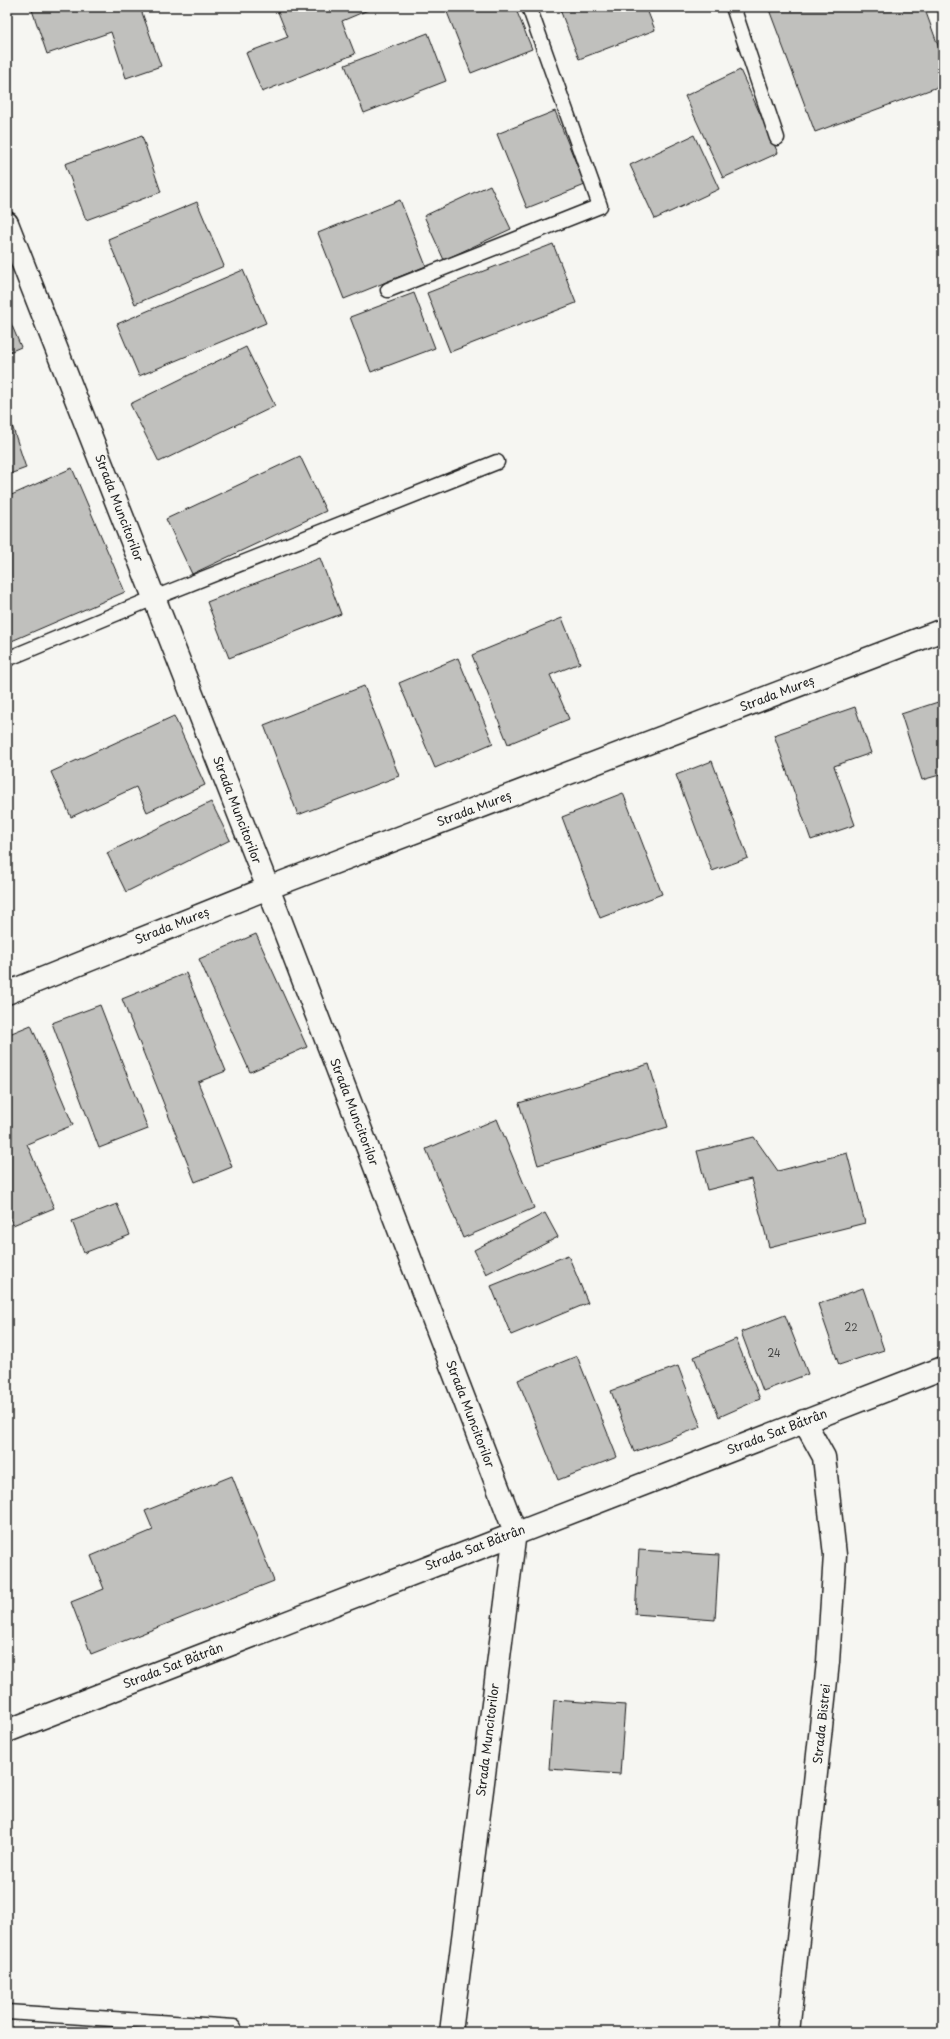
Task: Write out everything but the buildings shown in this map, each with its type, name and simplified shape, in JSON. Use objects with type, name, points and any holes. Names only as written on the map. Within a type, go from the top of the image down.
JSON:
[{"type":"street","name":"Strada Muncitorilor","points":[[7,223],[268,888],[515,1532],[451,2032]]},
{"type":"street","name":"Strada Mureș","points":[[7,993],[268,888],[943,630]]},
{"type":"street","name":"Strada Sat Bătrân","points":[[7,1730],[515,1532],[943,1368]]},
{"type":"street","name":"Strada Bistrei","points":[[788,2032],[828,1662],[835,1555],[824,1457],[804,1421]]},
{"type":"lane","points":[[388,290],[600,206],[529,7]]},
{"type":"lane","points":[[733,7],[777,138]]},
{"type":"lane","points":[[7,658],[497,462]]},
{"type":"lane","points":[[7,2012],[234,2027]]}]
